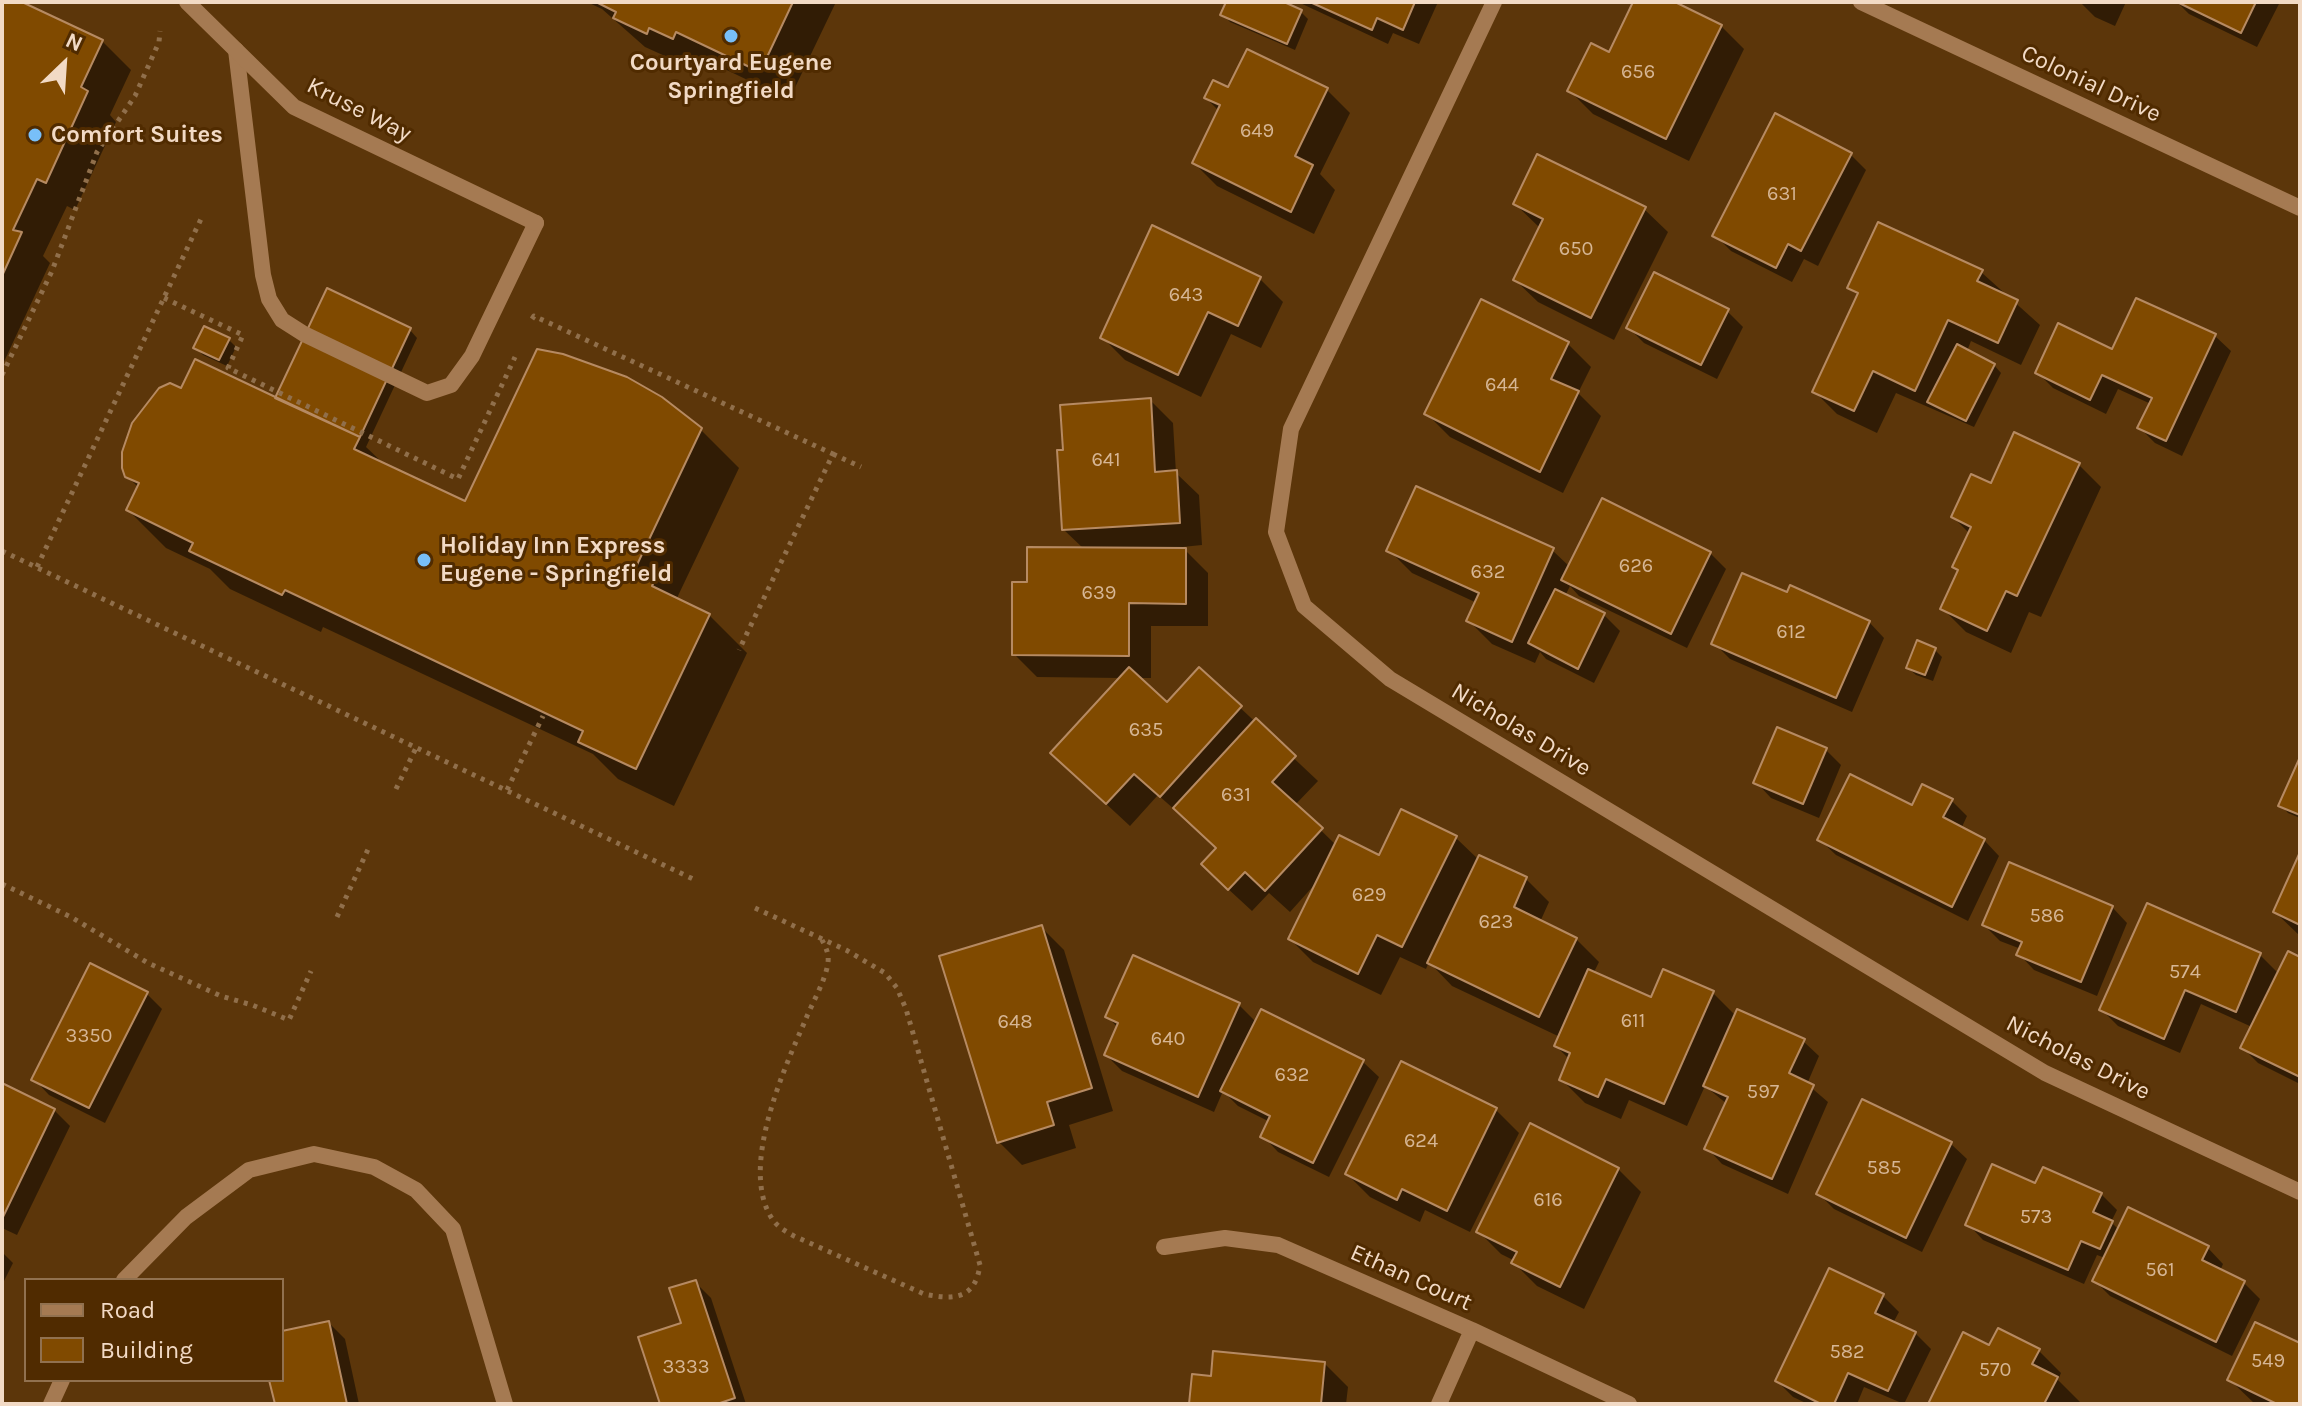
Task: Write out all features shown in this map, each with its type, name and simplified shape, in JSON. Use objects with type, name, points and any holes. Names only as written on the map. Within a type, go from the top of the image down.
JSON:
[{"type":"street","name":"Kruse Way","points":[[187,2],[236,50],[294,107],[536,223],[472,356],[451,385],[427,393],[304,334],[282,320],[269,299],[263,275],[236,50]]},
{"type":"street","name":"Nicholas Drive","points":[[1494,2],[1291,429],[1276,532],[1304,606],[1390,679],[2045,1073],[2300,1192]]},
{"type":"street","name":"Colonial Drive","points":[[1861,2],[2300,208]]},
{"type":"street","points":[[126,1278],[186,1217],[249,1170],[314,1154],[374,1167],[416,1190],[453,1229],[505,1404]]},
{"type":"street","name":"Ethan Court","points":[[1164,1247],[1225,1238],[1278,1245],[1472,1330],[1629,1404]]},
{"type":"street","points":[[1439,1404],[1472,1330]]},
{"type":"street","points":[[51,1404],[61,1382]]},
{"type":"path","points":[[2,375],[52,271],[97,152],[135,96],[159,42],[160,31]]},
{"type":"path","points":[[37,567],[201,219]]},
{"type":"path","points":[[164,298],[243,335],[228,368],[458,479],[515,356]]},
{"type":"path","points":[[528,329],[534,316],[861,467]]},
{"type":"path","points":[[739,650],[833,454]]},
{"type":"path","points":[[2,551],[693,879]]},
{"type":"path","points":[[507,790],[543,716]]},
{"type":"path","points":[[396,789],[416,748]]},
{"type":"path","points":[[337,917],[370,845]]},
{"type":"path","points":[[2,884],[71,917],[148,963],[221,996],[289,1020],[311,971]]},
{"type":"path","points":[[755,908],[822,940],[885,973],[897,988],[906,1009],[980,1265],[978,1278],[964,1294],[942,1298],[924,1294],[794,1236],[779,1227],[770,1215],[761,1178],[764,1140],[779,1080],[825,973],[828,950],[822,940]]},
{"type":"building","name":"Comfort Suites","points":[[2,2],[22,2],[103,40],[81,87],[88,91],[46,183],[37,179],[13,230],[22,232],[2,276]]},
{"type":"building","name":"Courtyard Eugene Springfield","points":[[596,2],[793,2],[760,72],[676,32],[673,39],[649,28],[647,34],[613,18],[616,12]]},
{"type":"building","points":[[1226,2],[1284,2],[1302,10],[1287,44],[1220,15]]},
{"type":"building","points":[[1310,2],[1415,2],[1403,30],[1377,18],[1372,30]]},
{"type":"building","points":[[1633,2],[1675,2],[1722,25],[1666,139],[1567,91],[1591,43],[1609,52]]},
{"type":"building","points":[[2177,2],[2256,2],[2241,33]]},
{"type":"building","points":[[1247,49],[1328,88],[1295,156],[1313,165],[1291,212],[1192,163],[1220,105],[1204,98],[1213,80],[1228,87]]},
{"type":"building","points":[[1775,113],[1852,153],[1801,251],[1788,244],[1776,268],[1712,236]]},
{"type":"building","points":[[1537,154],[1646,207],[1591,318],[1513,280],[1543,219],[1513,204]]},
{"type":"building","points":[[1878,222],[1983,270],[1977,281],[2018,300],[1998,343],[1948,320],[1915,391],[1873,371],[1854,411],[1812,392],[1858,293],[1847,288]]},
{"type":"building","points":[[1152,225],[1261,277],[1238,326],[1208,312],[1178,375],[1100,338]]},
{"type":"building","points":[[1654,272],[1729,309],[1701,365],[1626,328]]},
{"type":"building","points":[[327,288],[411,328],[360,437],[275,398]]},
{"type":"building","points":[[2136,298],[2216,334],[2166,441],[2137,428],[2152,398],[2102,375],[2090,400],[2035,373],[2058,323],[2112,349]]},
{"type":"building","points":[[1481,299],[1569,342],[1551,379],[1579,391],[1540,472],[1424,414]]},
{"type":"building","points":[[204,326],[230,338],[219,360],[193,348]]},
{"type":"building","points":[[1957,344],[1995,364],[1966,421],[1927,402]]},
{"type":"building","name":"Holiday Inn Express Eugene - Springfield","points":[[537,349],[563,354],[627,377],[662,397],[702,428],[635,569],[655,579],[652,586],[710,614],[636,769],[578,742],[583,731],[285,590],[282,595],[189,551],[193,543],[126,510],[139,483],[125,477],[122,468],[122,452],[132,423],[159,388],[170,383],[181,388],[195,359],[360,437],[354,449],[465,501]]},
{"type":"building","points":[[1151,398],[1155,472],[1177,470],[1180,523],[1062,530],[1057,450],[1063,450],[1060,405]]},
{"type":"building","points":[[2014,432],[2080,463],[2017,596],[2006,591],[1987,631],[1940,609],[1958,570],[1952,567],[1971,527],[1951,517],[1971,474],[1991,483]]},
{"type":"building","points":[[1416,486],[1554,548],[1512,642],[1466,621],[1479,593],[1386,551]]},
{"type":"building","points":[[1602,498],[1711,552],[1671,634],[1561,580]]},
{"type":"building","points":[[1027,547],[1186,548],[1186,604],[1129,603],[1129,656],[1012,655],[1012,582],[1027,582]]},
{"type":"building","points":[[1742,573],[1787,592],[1790,585],[1870,621],[1836,698],[1711,644]]},
{"type":"building","points":[[1555,589],[1605,613],[1578,669],[1528,643]]},
{"type":"building","points":[[1917,640],[1936,648],[1925,675],[1906,668]]},
{"type":"building","points":[[1129,667],[1167,702],[1199,667],[1242,706],[1160,797],[1134,774],[1106,804],[1050,753]]},
{"type":"building","points":[[1256,718],[1296,756],[1272,782],[1323,828],[1265,891],[1245,872],[1228,890],[1201,864],[1216,848],[1173,808]]},
{"type":"building","points":[[1777,727],[1827,748],[1803,804],[1753,783]]},
{"type":"building","points":[[2300,757],[2300,815],[2278,806]]},
{"type":"building","points":[[1850,774],[1912,805],[1922,784],[1953,799],[1943,817],[1985,839],[1952,907],[1817,840]]},
{"type":"building","points":[[1401,809],[1457,836],[1402,947],[1377,935],[1358,974],[1288,939],[1339,835],[1379,855]]},
{"type":"building","points":[[2300,852],[2300,925],[2273,912]]},
{"type":"building","points":[[1479,855],[1527,877],[1514,907],[1577,938],[1539,1017],[1427,963]]},
{"type":"building","points":[[2009,862],[2113,906],[2081,982],[2016,955],[2022,942],[1982,925]]},
{"type":"building","points":[[2147,903],[2261,953],[2236,1012],[2185,990],[2164,1039],[2099,1010]]},
{"type":"building","points":[[1042,925],[1092,1088],[1047,1102],[1054,1125],[997,1143],[939,956]]},
{"type":"building","points":[[2288,951],[2300,957],[2300,1077],[2240,1048]]},
{"type":"building","points":[[1133,955],[1240,1003],[1198,1097],[1104,1055],[1118,1023],[1105,1017]]},
{"type":"building","points":[[90,963],[148,992],[89,1108],[31,1080]]},
{"type":"building","points":[[1588,969],[1651,997],[1663,969],[1714,991],[1664,1104],[1606,1079],[1598,1097],[1559,1080],[1570,1053],[1554,1046]]},
{"type":"building","points":[[1261,1009],[1364,1060],[1313,1163],[1260,1137],[1270,1116],[1220,1091]]},
{"type":"building","points":[[1737,1009],[1805,1039],[1789,1073],[1814,1085],[1772,1179],[1704,1149],[1728,1097],[1703,1086]]},
{"type":"building","points":[[1401,1061],[1497,1108],[1447,1211],[1402,1189],[1397,1200],[1345,1174]]},
{"type":"building","points":[[2,1083],[55,1109],[2,1219]]},
{"type":"building","points":[[1862,1099],[1952,1142],[1906,1238],[1816,1194]]},
{"type":"building","points":[[1530,1123],[1619,1168],[1560,1287],[1511,1263],[1517,1252],[1476,1232]]},
{"type":"building","points":[[1992,1164],[2035,1183],[2043,1167],[2102,1193],[2093,1212],[2113,1221],[2100,1249],[2081,1241],[2068,1270],[1965,1225]]},
{"type":"building","points":[[2128,1207],[2209,1246],[2202,1260],[2245,1281],[2216,1342],[2092,1281]]},
{"type":"building","points":[[1829,1268],[1884,1294],[1875,1313],[1916,1332],[1888,1391],[1848,1373],[1834,1404],[1821,1404],[1775,1381]]},
{"type":"building","points":[[696,1280],[735,1398],[717,1404],[660,1404],[638,1337],[681,1323],[669,1288]]},
{"type":"building","points":[[329,1321],[347,1404],[275,1404],[270,1382],[284,1382],[284,1331]]},
{"type":"building","points":[[2255,1322],[2300,1343],[2300,1404],[2277,1404],[2227,1380]]},
{"type":"building","points":[[1998,1328],[2040,1349],[2032,1364],[2058,1377],[2044,1404],[1928,1404],[1963,1332],[1989,1345]]},
{"type":"building","points":[[1213,1351],[1325,1362],[1321,1404],[1189,1404],[1192,1374],[1211,1376]]},
{"type":"place","name":"Courtyard Eugene Springfield","points":[[731,36]]},
{"type":"place","name":"Comfort Suites","points":[[35,135]]},
{"type":"place","name":"Holiday Inn Express Eugene - Springfield","points":[[424,560]]}]
